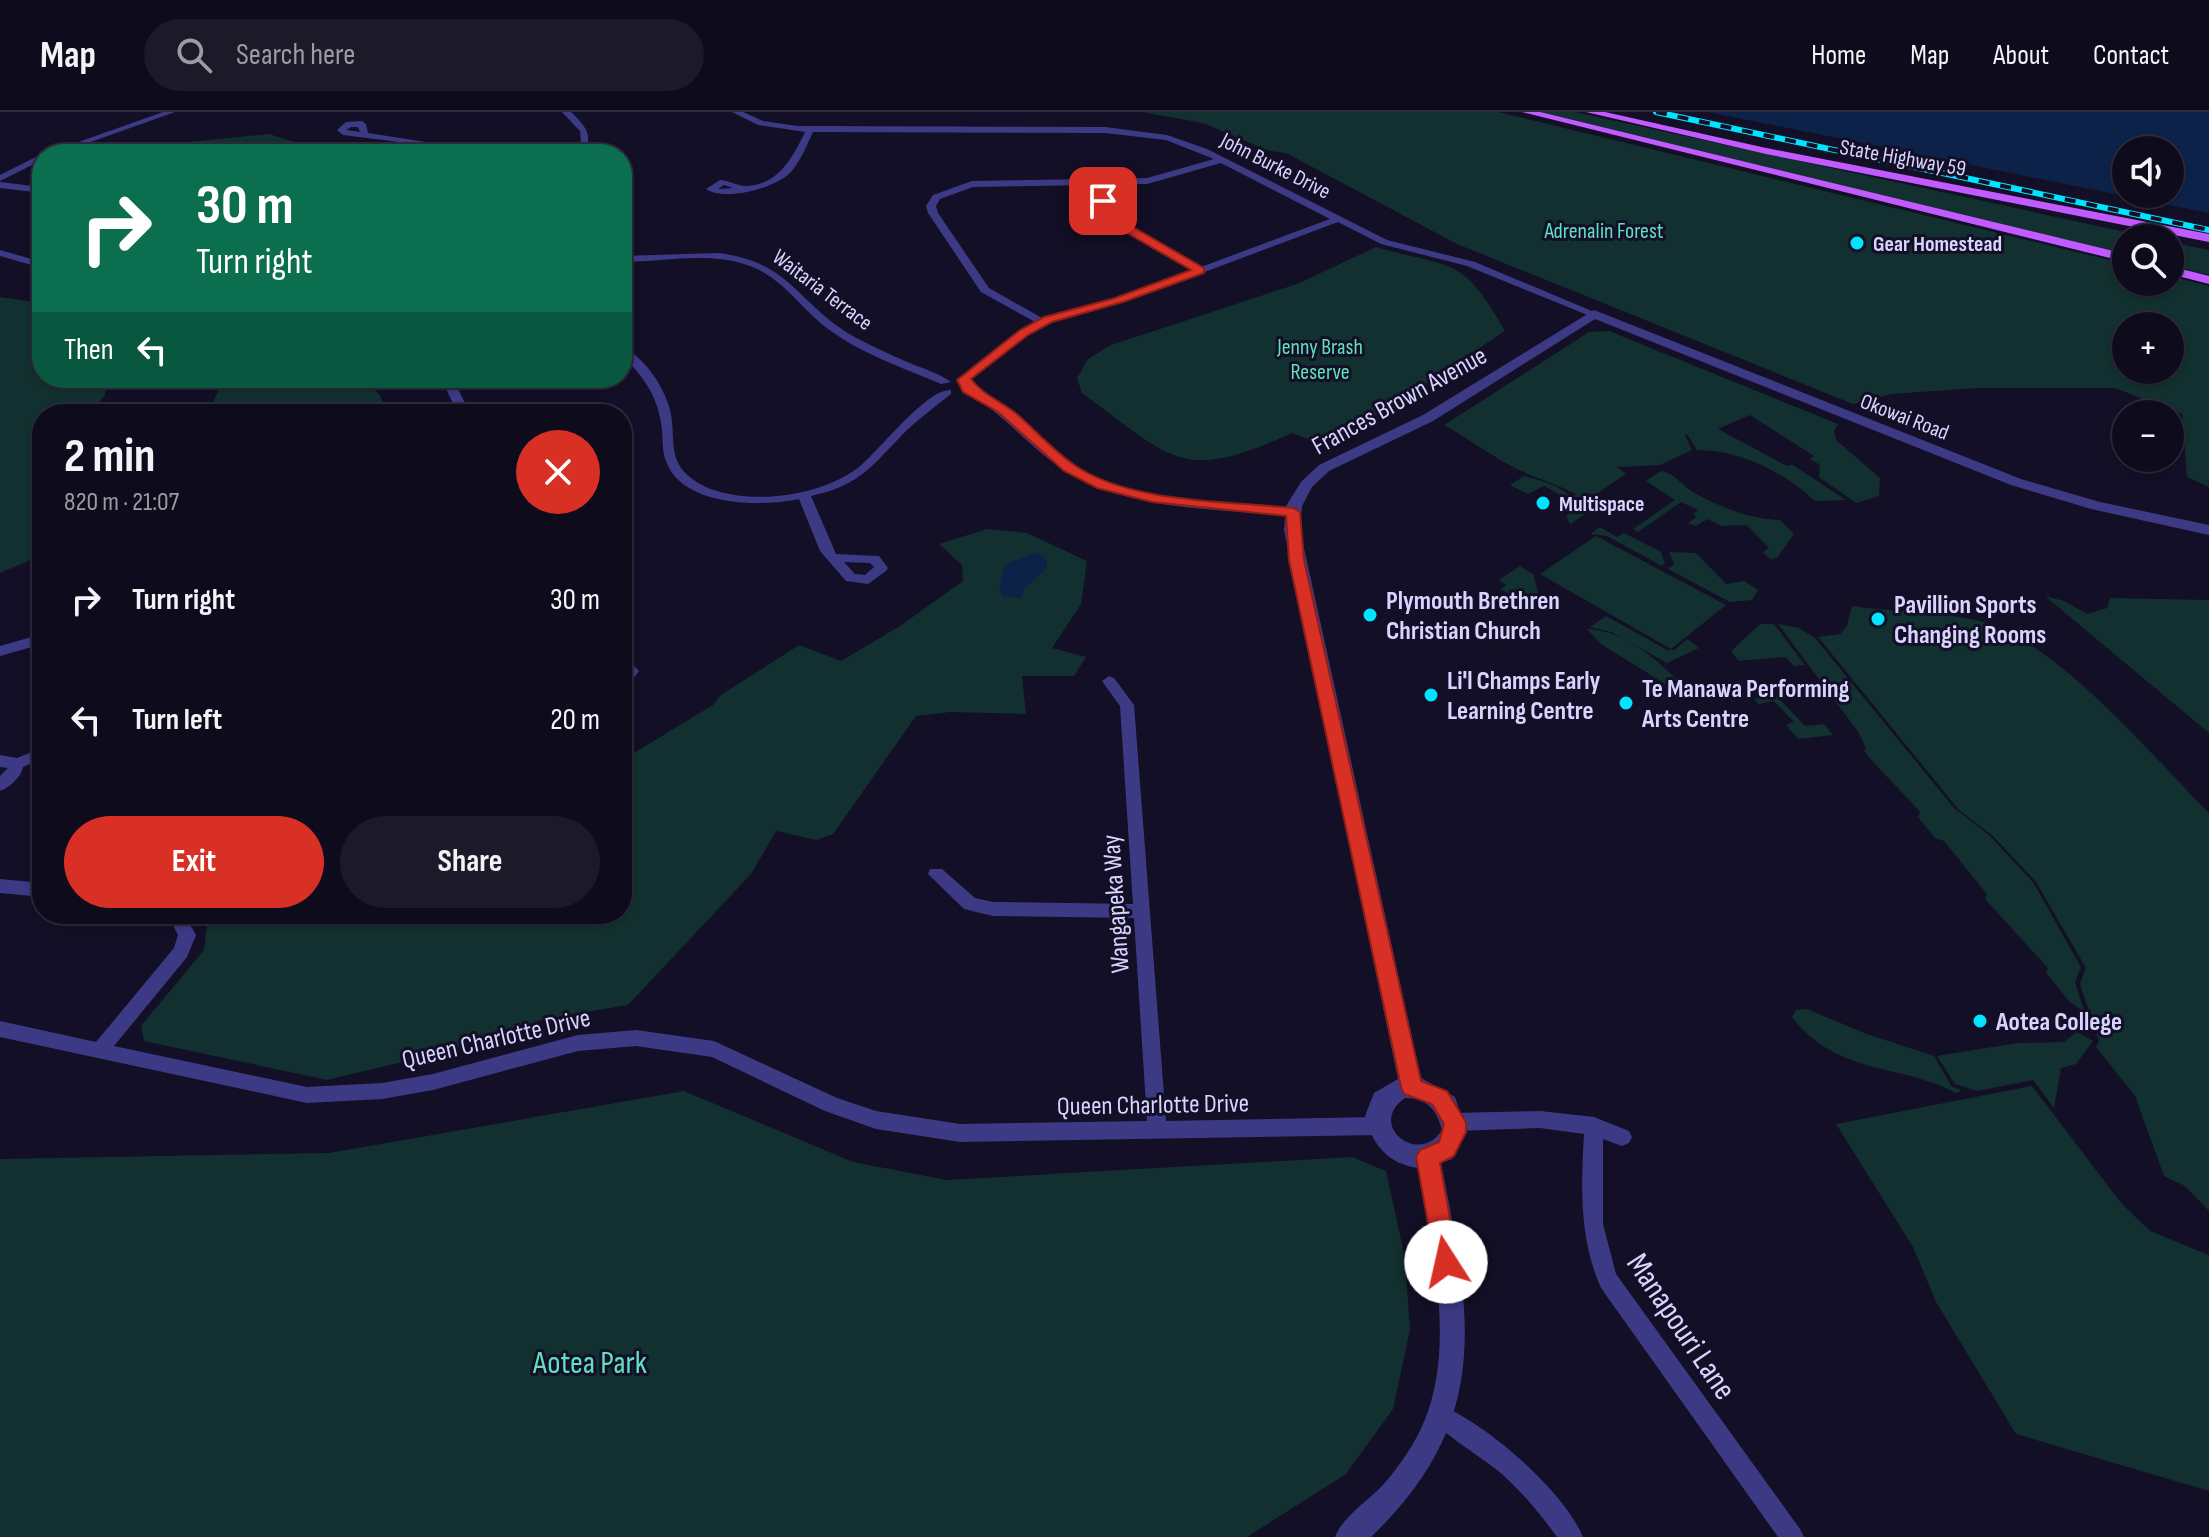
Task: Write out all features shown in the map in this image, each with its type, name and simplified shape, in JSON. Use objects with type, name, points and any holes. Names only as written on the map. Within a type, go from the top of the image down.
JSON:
[{"type":"main road","name":"State Highway 59","points":[[1527,112],[2112,255]]},
{"type":"main road","name":"State Highway 59","points":[[1591,112],[1750,148],[2209,238]]},
{"type":"main road","points":[[1750,148],[2112,226]]},
{"type":"main road","points":[[2184,241],[2209,247]]},
{"type":"main road","points":[[2184,274],[2209,280]]},
{"type":"street","points":[[78,144],[171,112]]},
{"type":"street","points":[[566,112],[584,130],[585,144]]},
{"type":"street","name":"John Burke Drive","points":[[736,112],[761,123],[810,130],[1118,130],[1175,140],[1222,160],[1384,242],[1471,264],[1594,314]]},
{"type":"street","points":[[744,189],[776,182],[787,175],[810,130]]},
{"type":"street","points":[[365,136],[415,144]]},
{"type":"street","points":[[1042,322],[985,290],[935,217],[932,203],[944,192],[972,184],[1097,184],[1158,180],[1222,160]]},
{"type":"street","points":[[0,178],[32,162]]},
{"type":"street","points":[[1097,184],[1099,194],[1127,228],[1200,270]]},
{"type":"street","points":[[0,185],[32,189]]},
{"type":"street","points":[[632,361],[657,388],[665,410],[671,461],[683,477],[712,493],[737,498],[804,495],[859,473],[946,387],[966,384],[1042,322],[1126,298],[1338,219]]},
{"type":"street","points":[[0,253],[32,262]]},
{"type":"street","name":"Waitaria Terrace","points":[[632,259],[702,256],[734,258],[760,266],[779,278],[813,312],[838,330],[946,387]]},
{"type":"street","name":"Frances Brown Avenue","points":[[1293,512],[1306,485],[1324,468],[1428,418],[1594,314]]},
{"type":"street","name":"Okowai Road","points":[[1594,314],[2016,482],[2097,506],[2209,530]]},
{"type":"street","points":[[966,384],[1002,409],[1069,468],[1102,485],[1152,498],[1293,512],[1297,560],[1411,1087]]},
{"type":"street","points":[[804,495],[818,533],[832,558]]},
{"type":"street","points":[[0,651],[32,642]]},
{"type":"street","name":"Wangapeka Way","points":[[1109,681],[1127,705],[1157,1129]]},
{"type":"street","points":[[0,785],[12,777],[8,763],[32,756]]},
{"type":"street","points":[[936,874],[970,904],[993,909],[1141,911]]},
{"type":"street","points":[[0,886],[32,889]]},
{"type":"street","points":[[98,1052],[181,952],[187,935],[181,924]]},
{"type":"street","name":"Queen Charlotte Drive","points":[[0,1029],[273,1090],[337,1095],[433,1082],[578,1043],[662,1039],[714,1049],[832,1105],[908,1126],[997,1134],[1378,1126]]},
{"type":"street","points":[[1411,1087],[1440,1097],[1455,1122],[1455,1132],[1447,1149],[1428,1157],[1403,1153],[1392,1146],[1378,1126],[1379,1106],[1384,1098],[1401,1088],[1411,1087]]},
{"type":"street","points":[[1455,1122],[1540,1118],[1594,1126],[1622,1137]]},
{"type":"street","name":"Manapouri Lane","points":[[1594,1126],[1590,1220],[1593,1243],[1608,1281],[1792,1537]]},
{"type":"street","points":[[1350,1537],[1401,1487],[1442,1417],[1454,1323],[1428,1157]]},
{"type":"street","points":[[1442,1417],[1497,1452],[1546,1500],[1571,1537]]},
{"type":"green space","name":"Adrenalin Forest","points":[[1142,112],[1498,112],[2112,261],[2112,296],[2184,296],[2184,280],[2209,286],[2209,487],[2187,477],[2184,400],[2146,400],[2115,388],[1977,388],[1891,394],[1853,404],[1457,244],[1286,153],[1269,151],[1203,123]]},
{"type":"green space","points":[[1537,112],[1574,112],[2112,229],[2112,251]]},
{"type":"green space","points":[[269,134],[300,144],[169,144]]},
{"type":"green space","points":[[2184,245],[2209,250],[2209,275],[2184,269]]},
{"type":"green space","name":"Jenny Brash Reserve","points":[[1376,247],[1439,263],[1466,277],[1478,289],[1505,331],[1329,447],[1292,433],[1225,458],[1200,460],[1179,457],[1137,434],[1082,393],[1077,378],[1088,359],[1111,345],[1297,284]]},
{"type":"green space","points":[[0,297],[32,302],[32,388],[105,388],[105,395],[97,404],[32,404],[32,559],[0,573]]},
{"type":"green space","points":[[1609,331],[1838,424],[1834,431],[1836,440],[1880,478],[1879,496],[1856,503],[1819,477],[1820,465],[1810,459],[1814,456],[1750,415],[1718,429],[1787,466],[1793,465],[1846,500],[1815,501],[1790,481],[1745,458],[1697,450],[1687,434],[1692,450],[1660,465],[1617,467],[1626,474],[1583,503],[1586,505],[1582,508],[1573,497],[1576,494],[1517,469],[1444,425],[1589,332]]},
{"type":"green space","points":[[220,388],[373,388],[380,395],[383,404],[212,404]]},
{"type":"green space","points":[[1661,471],[1724,507],[1746,515],[1780,520],[1794,534],[1777,558],[1770,559],[1763,552],[1769,548],[1747,525],[1722,526],[1707,519],[1696,526],[1688,523],[1697,517],[1693,514],[1698,510],[1681,502],[1638,532],[1633,529],[1675,500],[1646,481]]},
{"type":"green space","points":[[1524,476],[1563,491],[1587,513],[1570,524],[1566,516],[1577,508],[1557,497],[1559,494],[1544,486],[1528,494],[1510,485]]},
{"type":"green space","points":[[1600,527],[1617,537],[1624,533],[1661,552],[1665,563],[1662,566],[1607,536],[1590,534]]},
{"type":"green space","points":[[987,529],[1027,533],[1087,561],[1081,604],[1052,648],[1086,657],[1074,676],[1022,676],[1026,714],[950,712],[916,716],[833,834],[816,840],[776,831],[751,874],[628,1005],[544,1019],[448,1051],[327,1080],[144,1041],[141,1026],[204,950],[207,924],[632,924],[632,754],[713,705],[721,695],[799,645],[841,661],[900,626],[963,581],[962,565],[939,544]]},
{"type":"green space","points":[[1596,536],[1726,605],[1671,649],[1540,574]]},
{"type":"green space","points":[[1669,552],[1696,553],[1726,584],[1744,581],[1758,590],[1752,600],[1730,602],[1668,569],[1674,564]]},
{"type":"green space","points":[[1520,566],[1533,574],[1540,600],[1525,602],[1501,589],[1506,585],[1499,580]]},
{"type":"green space","points":[[2045,596],[2064,601],[2087,614],[2107,608],[2110,598],[2209,600],[2209,733]]},
{"type":"green space","points":[[1852,606],[1966,618],[2009,632],[2040,651],[2102,703],[2209,813],[2209,1211],[2185,1186],[2164,1176],[2135,1096],[2096,1047],[2099,1041],[2080,984],[2086,968],[2036,882],[1993,836],[1959,810],[1818,637],[1840,634],[1847,626]]},
{"type":"green space","points":[[1606,616],[1667,650],[1674,650],[1687,639],[1699,648],[1667,663],[1611,632],[1590,627]]},
{"type":"green space","points":[[1760,624],[1774,624],[1805,665],[1794,666],[1786,657],[1739,661],[1731,651]]},
{"type":"green space","points":[[1778,624],[1799,628],[1815,638],[1954,808],[1989,835],[2033,882],[2081,967],[2075,982],[2085,1013],[2068,1000],[2046,973],[2048,968],[1985,899],[1987,894],[1944,841],[1935,838],[1918,817],[1920,812],[1864,751],[1866,748],[1859,733]]},
{"type":"green space","points":[[1587,629],[1614,634],[1626,640],[1650,656],[1681,684],[1670,687],[1601,644]]},
{"type":"green space","points":[[1775,694],[1805,726],[1824,724],[1833,735],[1798,739],[1786,725],[1794,722],[1774,701],[1759,704],[1754,699]]},
{"type":"green space","points":[[1807,1009],[1867,1034],[1934,1056],[1952,1087],[1962,1090],[1956,1093],[1829,1050],[1792,1017],[1796,1010]]},
{"type":"green space","points":[[2077,1032],[2093,1041],[2076,1064],[2061,1068],[2054,1108],[2033,1080],[1977,1091],[1955,1084],[1937,1056],[2017,1043],[2064,1042]]},
{"type":"green space","points":[[2032,1086],[2121,1203],[2150,1231],[2209,1255],[2209,1491],[2016,1434],[1936,1302],[1913,1247],[1836,1124]]},
{"type":"green space","name":"Aotea Park","points":[[684,1091],[853,1162],[947,1180],[1352,1157],[1386,1171],[1405,1258],[1410,1330],[1393,1409],[1346,1474],[1247,1537],[0,1537],[0,1159],[329,1153]]},
{"type":"water","points":[[1708,112],[2209,112],[2209,213],[2184,208],[2184,136],[2112,136],[2112,193]]},
{"type":"water","points":[[1038,552],[1047,561],[1047,568],[1024,589],[1021,598],[1003,597],[999,587],[1005,564]]},
{"type":"railway","points":[[1656,112],[2209,230]]},
{"type":"place","name":"Gear Homestead","points":[[1857,243]]},
{"type":"place","name":"Multispace","points":[[1543,503]]},
{"type":"place","name":"Plymouth Brethren Christian Church","points":[[1370,615]]},
{"type":"place","name":"Pavillion Sports Changing Rooms","points":[[1878,619]]},
{"type":"place","name":"Li'l Champs Early Learning Centre","points":[[1431,695]]},
{"type":"place","name":"Te Manawa Performing Arts Centre","points":[[1626,703]]},
{"type":"place","name":"Aotea College","points":[[1980,1021]]},
{"type":"route","points":[[1103,201],[1131,231],[1200,270],[1119,300],[1048,319],[1024,333],[963,380],[969,383],[968,389],[992,401],[1069,468],[1102,485],[1152,498],[1293,512],[1292,530],[1297,560],[1411,1087],[1422,1088],[1440,1097],[1455,1122],[1455,1132],[1447,1149],[1428,1157],[1446,1262]]}]
